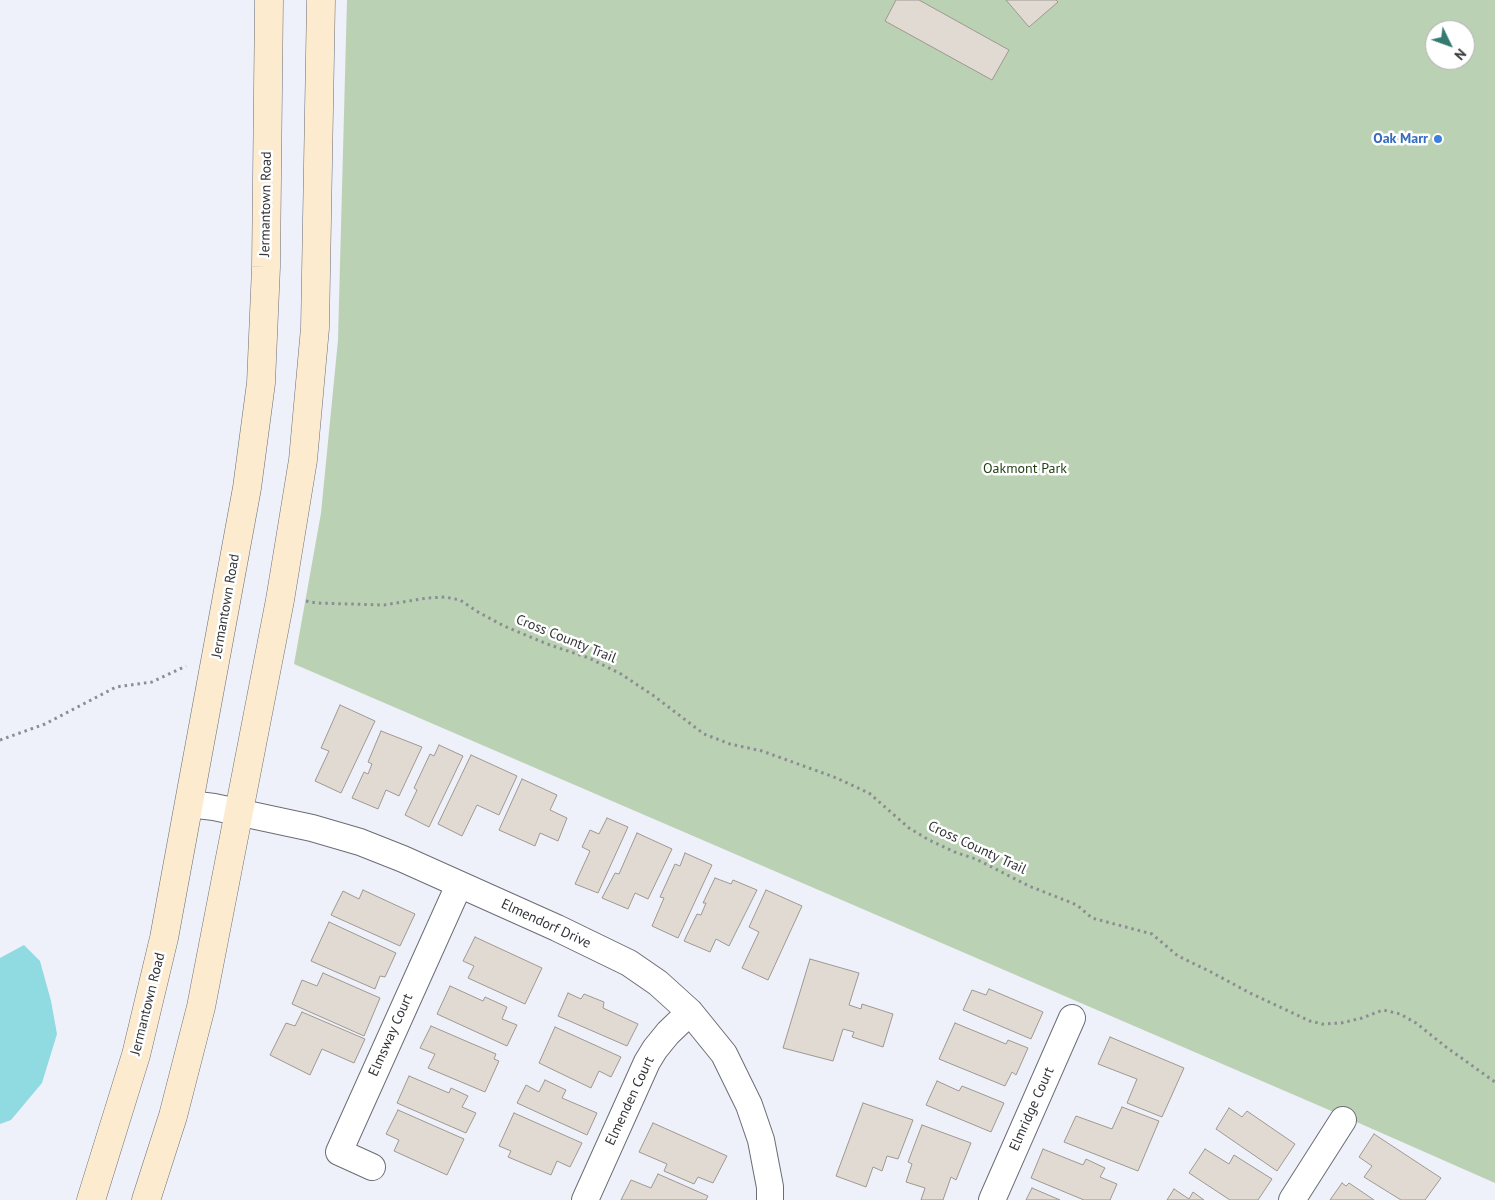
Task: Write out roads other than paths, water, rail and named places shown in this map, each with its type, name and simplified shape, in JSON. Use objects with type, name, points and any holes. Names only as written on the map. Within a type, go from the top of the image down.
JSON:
[{"type":"main road","name":"Jermantown Road","points":[[91,1200],[136,1055],[164,938],[247,488],[260,383],[266,267],[269,0]]},
{"type":"main road","points":[[146,1200],[172,1116],[201,1007],[280,600],[303,460],[316,328],[321,0]]},
{"type":"street","name":"Elmendorf Drive","points":[[189,804],[239,812],[312,828],[360,842],[403,859],[557,928],[629,963],[658,983],[690,1012],[724,1054],[749,1105],[761,1140],[770,1187],[770,1200]]},
{"type":"street","name":"Elmsway Court","points":[[372,1168],[339,1152],[459,885]]},
{"type":"street","name":"Elmenden Court","points":[[585,1200],[647,1062],[668,1033],[690,1012]]},
{"type":"street","name":"Elmridge Court","points":[[992,1200],[1072,1018]]},
{"type":"street","points":[[1292,1200],[1343,1120]]},
{"type":"water","points":[[24,945],[40,961],[51,1001],[57,1034],[42,1083],[11,1120],[0,1124],[0,958]]},
{"type":"place","name":"Oak Marr","points":[[1438,139]]},
{"type":"park label","name":"Oakmont Park","points":[[1025,469]]}]
